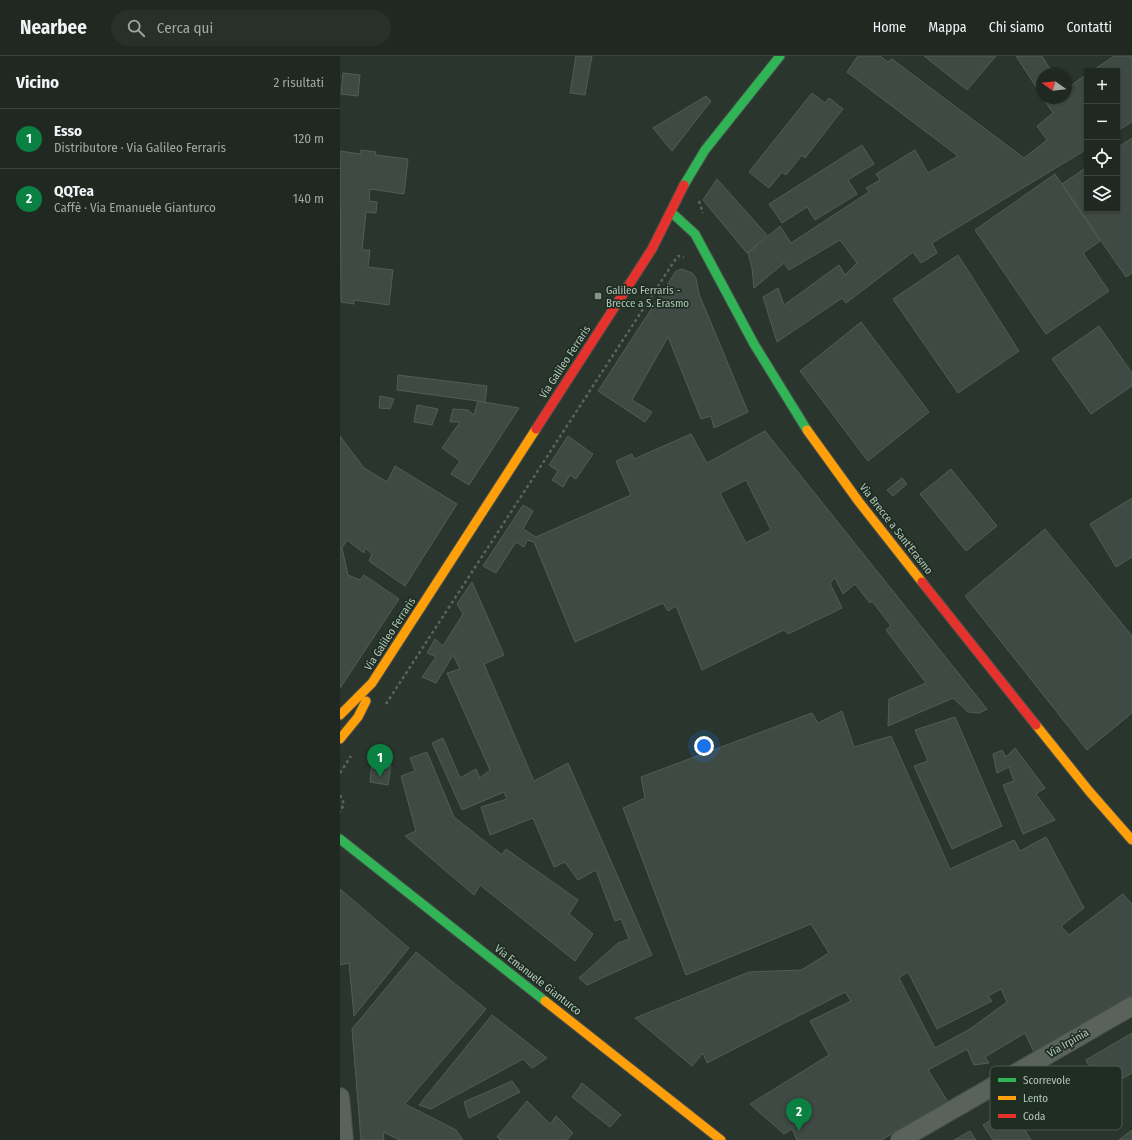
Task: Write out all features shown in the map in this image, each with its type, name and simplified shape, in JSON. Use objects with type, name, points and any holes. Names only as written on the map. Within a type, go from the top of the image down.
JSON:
[{"type":"main road","name":"Via Galileo Ferraris","points":[[340,739],[358,717],[372,683],[648,256],[672,212],[687,178],[705,150],[780,56]]},
{"type":"main road","name":"Via Brecce a Sant'Erasmo","points":[[672,212],[695,234],[754,344],[796,414],[859,502],[1089,791],[1132,840]]},
{"type":"main road","name":"Via Galileo Ferraris","points":[[340,715],[372,683]]},
{"type":"main road","name":"Via Emanuele Gianturco","points":[[340,839],[721,1140]]},
{"type":"street","name":"Via Irpinia","points":[[1028,1066],[1132,1006]]},
{"type":"street","name":"Via Irpinia","points":[[900,1140],[990,1088]]},
{"type":"street","points":[[340,1097],[344,1140]]},
{"type":"path","points":[[700,196],[699,203],[704,214]]},
{"type":"path","points":[[395,690],[675,260],[678,256],[687,257]]},
{"type":"path","points":[[340,795],[344,804],[340,812]]},
{"type":"building","points":[[576,56],[592,56],[585,95],[570,93]]},
{"type":"building","points":[[858,56],[880,56],[888,62],[892,59],[1024,158],[1047,140],[1037,126],[1053,113],[1047,104],[1072,104],[1072,85],[1084,76],[1084,151],[932,243],[937,253],[921,263],[913,252],[846,303],[842,298],[777,342],[763,297],[778,288],[784,305],[839,265],[845,275],[857,263],[840,240],[789,270],[784,263],[754,288],[752,268],[748,253],[780,226],[791,243],[869,192],[866,188],[880,180],[876,174],[915,150],[928,173],[958,156],[847,72]]},
{"type":"building","points":[[924,56],[996,56],[967,90]]},
{"type":"building","points":[[1016,56],[1042,56],[1049,68],[1036,68],[1036,87]]},
{"type":"building","points":[[1114,56],[1132,56],[1132,122],[1120,129],[1120,68],[1096,68]]},
{"type":"building","points":[[343,73],[360,75],[358,96],[341,94]]},
{"type":"building","points":[[812,93],[825,103],[829,98],[843,109],[805,158],[802,155],[786,175],[782,172],[769,188],[749,172]]},
{"type":"building","points":[[706,96],[711,101],[672,151],[653,128]]},
{"type":"building","points":[[1132,138],[1132,273],[1126,277],[1062,184],[1084,169],[1084,212],[1120,212],[1120,146]]},
{"type":"building","points":[[862,145],[874,164],[848,180],[857,194],[815,220],[807,207],[782,223],[769,204]]},
{"type":"building","points":[[361,150],[376,152],[375,155],[408,159],[404,194],[370,189],[369,201],[377,202],[376,213],[366,212],[362,250],[370,250],[368,267],[393,270],[389,305],[354,300],[354,304],[341,302],[340,151],[360,154]]},
{"type":"building","points":[[1055,174],[1100,241],[1083,253],[1109,291],[1046,334],[975,230]]},
{"type":"building","points":[[717,179],[767,235],[747,253],[703,200]]},
{"type":"building","points":[[958,255],[1019,351],[958,393],[893,299]]},
{"type":"building","points":[[682,269],[692,273],[696,278],[699,294],[748,412],[714,428],[711,416],[701,419],[668,337],[632,400],[652,412],[645,422],[598,391],[676,271]]},
{"type":"building","points":[[861,322],[929,412],[868,461],[800,371]]},
{"type":"building","points":[[1099,326],[1132,373],[1132,386],[1091,414],[1052,359]]},
{"type":"building","points":[[398,375],[487,386],[485,402],[397,390]]},
{"type":"building","points":[[380,396],[394,399],[390,409],[379,408]]},
{"type":"building","points":[[478,401],[519,408],[469,485],[451,474],[460,461],[442,448],[460,422],[450,422],[453,409],[468,410],[474,415]]},
{"type":"building","points":[[417,405],[438,409],[432,425],[414,422]]},
{"type":"building","points":[[765,431],[987,709],[979,713],[968,712],[953,698],[888,726],[889,699],[926,683],[886,630],[891,626],[872,601],[870,603],[855,584],[843,594],[835,578],[830,583],[842,608],[788,634],[784,630],[702,670],[676,606],[668,611],[663,603],[575,642],[534,542],[527,540],[524,547],[516,542],[496,573],[483,566],[523,505],[533,511],[523,529],[536,537],[631,495],[616,461],[632,454],[634,459],[691,434],[707,463]],"holes":[[[746,480],[771,530],[746,543],[720,493]]]},
{"type":"building","points":[[340,436],[364,468],[387,482],[395,466],[457,504],[405,586],[369,561],[372,554],[365,548],[364,553],[347,540],[342,548],[348,575],[360,580],[364,575],[399,599],[340,688]]},
{"type":"building","points":[[568,436],[593,454],[576,479],[570,475],[563,487],[552,480],[558,471],[549,465]]},
{"type":"building","points":[[951,469],[997,526],[966,551],[920,494]]},
{"type":"building","points":[[902,478],[907,484],[893,496],[887,490]]},
{"type":"building","points":[[1132,498],[1132,557],[1116,567],[1090,524]]},
{"type":"building","points":[[1045,529],[1132,636],[1132,713],[1087,750],[965,596]]},
{"type":"building","points":[[472,582],[504,655],[484,664],[534,781],[568,763],[652,955],[587,985],[579,978],[618,943],[629,939],[621,919],[615,921],[596,870],[578,880],[565,862],[554,867],[533,818],[490,835],[481,807],[507,799],[504,792],[462,810],[432,743],[443,738],[460,778],[476,769],[480,778],[490,770],[447,673],[460,669],[453,655],[436,683],[422,677],[436,657],[427,653],[435,639],[443,646],[463,614],[457,604]]},
{"type":"building","points":[[842,711],[854,747],[891,736],[950,869],[1014,840],[1020,851],[1046,837],[1084,908],[1061,926],[1069,935],[1123,894],[1132,904],[1132,996],[1034,1052],[1025,1033],[985,1057],[989,1063],[974,1065],[967,1049],[928,1070],[948,1102],[881,1140],[797,1140],[792,1129],[784,1134],[750,1104],[829,1055],[810,1021],[851,1001],[845,992],[707,1063],[703,1053],[692,1066],[635,1018],[749,972],[801,970],[829,953],[811,924],[686,975],[623,808],[645,798],[641,777],[812,713],[818,723]],"holes":[[[908,972],[937,1029],[992,1001],[988,996],[1001,989],[1007,1002],[970,1029],[935,1048],[899,978]]]},
{"type":"building","points":[[955,717],[1002,826],[952,849],[914,766],[928,761],[915,730]]},
{"type":"building","points":[[1015,748],[1045,788],[1036,794],[1055,820],[1023,834],[1003,785],[1014,781],[1009,767],[997,773],[993,754],[1002,750],[1006,757]]},
{"type":"building","points":[[427,752],[454,817],[502,855],[506,849],[578,900],[569,914],[593,934],[575,961],[480,885],[474,895],[405,836],[416,831],[401,776],[415,771],[410,758]]},
{"type":"building","points":[[372,762],[391,765],[388,785],[370,782]]},
{"type":"building","points":[[340,889],[409,948],[354,1016],[349,963],[340,965]]},
{"type":"building","points":[[416,952],[486,1009],[405,1104],[456,1130],[463,1140],[400,1140],[383,1132],[384,1140],[361,1140],[352,1029]]},
{"type":"building","points":[[492,1015],[547,1058],[532,1068],[523,1059],[431,1109],[419,1105]]},
{"type":"building","points":[[1132,1033],[1132,1073],[1122,1079],[1122,1066],[1089,1066],[1086,1060]]},
{"type":"building","points":[[512,1081],[520,1092],[469,1118],[464,1102]]},
{"type":"building","points":[[582,1083],[621,1115],[610,1127],[572,1097]]},
{"type":"building","points":[[527,1101],[550,1124],[556,1116],[573,1133],[567,1140],[499,1140],[501,1139],[497,1137]]},
{"type":"building","points":[[990,1121],[990,1130],[1025,1130],[1031,1140],[993,1140],[983,1125]]},
{"type":"building","points":[[1132,1130],[1132,1140],[1119,1140]]},
{"type":"building","points":[[970,1131],[976,1140],[954,1140]]},
{"type":"traffic: fast","points":[[684,185],[705,150],[780,56]]},
{"type":"traffic: fast","points":[[671,212],[695,234],[754,344],[807,430]]},
{"type":"traffic: fast","points":[[340,839],[545,1001]]},
{"type":"traffic: slow","points":[[340,715],[372,683],[536,429]]},
{"type":"traffic: slow","points":[[807,430],[859,502],[922,582]]},
{"type":"traffic: slow","points":[[340,739],[358,717],[366,701]]},
{"type":"traffic: slow","points":[[1036,725],[1089,791],[1132,840]]},
{"type":"traffic: slow","points":[[545,1001],[721,1140]]},
{"type":"traffic: jam","points":[[536,429],[652,249],[684,185]]},
{"type":"traffic: jam","points":[[922,582],[1036,725]]},
{"type":"place","name":"Galileo Ferraris - Brecce a S. Erasmo","points":[[598,296]]},
{"type":"place","name":"Esso","points":[[380,777]]},
{"type":"place","name":"QQTea","points":[[799,1131]]}]
